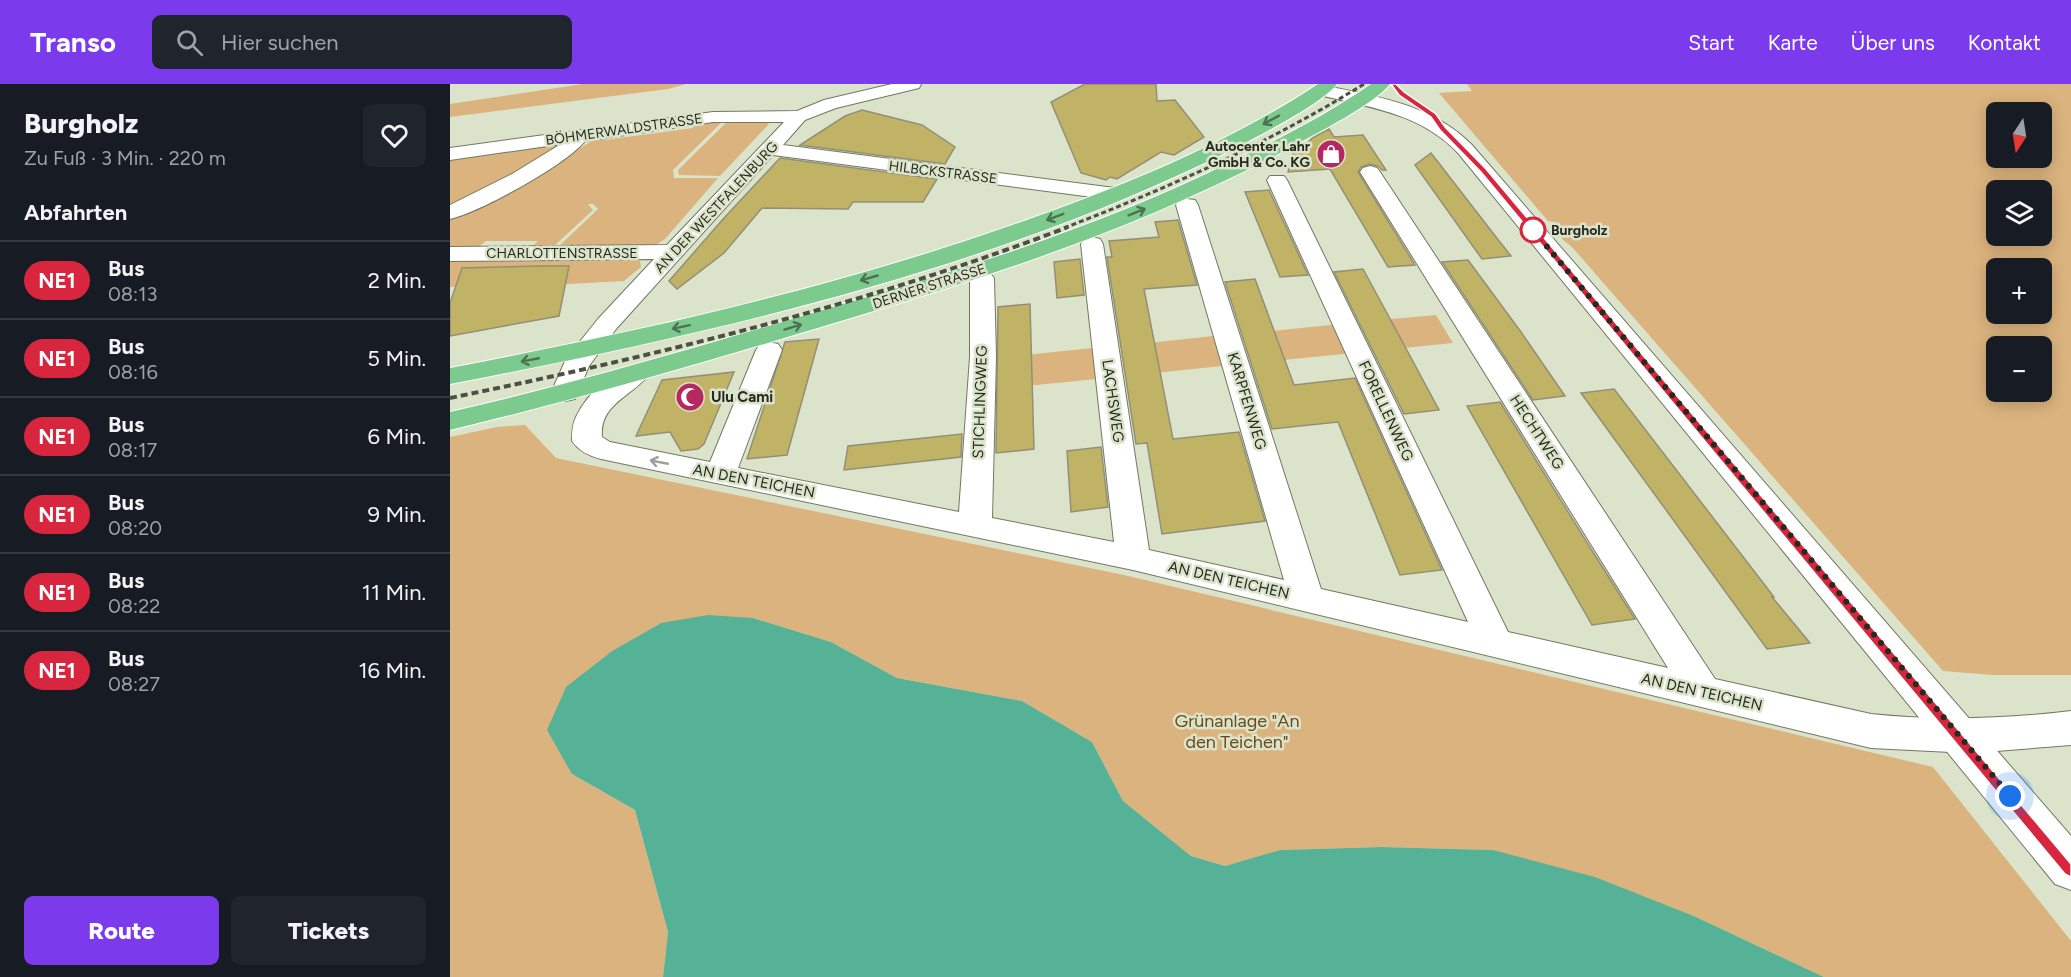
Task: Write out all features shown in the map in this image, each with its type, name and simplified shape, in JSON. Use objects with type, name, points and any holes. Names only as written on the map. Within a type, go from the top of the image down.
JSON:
[{"type":"main road","name":"DERNER STRASSE","points":[[450,421],[565,393],[921,289],[1079,235],[1200,185],[1321,123],[1382,84]]},
{"type":"main road","name":"DERNER STRASSE","points":[[450,375],[588,349],[724,318],[868,278],[984,242],[1115,194],[1225,145],[1325,87]]},
{"type":"street","name":"AN DER WESTFALENBURG","points":[[565,393],[572,373],[588,349],[645,281],[799,116],[830,104],[913,84]]},
{"type":"street","points":[[1394,84],[1401,93],[1434,116],[1443,129],[1484,170],[2071,869]]},
{"type":"street","points":[[1325,87],[1413,115],[1443,129]]},
{"type":"street","name":"BÖHMERWALDSTRASSE","points":[[450,154],[713,117],[799,116]]},
{"type":"street","points":[[1321,123],[1376,118],[1443,129]]},
{"type":"street","points":[[450,213],[557,156],[575,143],[578,135]]},
{"type":"street","name":"HILBCKSTRASSE","points":[[770,149],[1115,194]]},
{"type":"street","name":"HECHTWEG","points":[[1370,172],[1703,692]]},
{"type":"street","name":"FORELLENWEG","points":[[1277,180],[1496,642]]},
{"type":"street","name":"KARPFENWEG","points":[[1187,205],[1306,597]]},
{"type":"street","name":"LACHSWEG","points":[[1092,244],[1133,558]]},
{"type":"street","name":"CHARLOTTENSTRASSE","points":[[450,254],[674,252]]},
{"type":"street","name":"STICHLINGWEG","points":[[975,525],[983,357],[982,278]]},
{"type":"street","points":[[717,474],[725,464],[770,350]]},
{"type":"street","name":"AN DEN TEICHEN","points":[[636,373],[602,401],[590,416],[585,429],[587,441],[601,450],[1133,558],[1871,731],[1896,734],[2007,735],[2071,728]]},
{"type":"green space","points":[[583,84],[686,84],[668,89],[450,117],[450,104]]},
{"type":"green space","name":"Burgholz","points":[[1467,84],[2071,84],[2071,675],[1993,675],[1943,671],[1572,247],[1563,240],[1554,226],[1561,223],[1548,221],[1439,93],[1472,91]]},
{"type":"green space","points":[[724,120],[673,170],[674,178],[718,178],[665,239],[654,246],[557,248],[598,209],[593,204],[588,204],[593,210],[552,248],[531,248],[538,241],[486,241],[477,248],[450,247],[450,220],[539,174],[593,140],[604,136],[605,140],[693,128],[694,123]]},
{"type":"green space","points":[[729,120],[765,121],[769,124],[720,176],[679,175],[678,170]]},
{"type":"green space","points":[[561,143],[538,162],[450,207],[450,157]]},
{"type":"green space","points":[[450,261],[640,261],[641,267],[624,281],[532,286],[450,287]]},
{"type":"green space","points":[[1436,315],[1453,343],[1374,351],[1359,322]]},
{"type":"green space","points":[[1340,324],[1353,353],[1251,363],[1242,334]]},
{"type":"green space","points":[[1222,335],[1231,365],[1126,376],[1121,346]]},
{"type":"green space","points":[[1102,347],[1106,378],[997,389],[997,358]]},
{"type":"green space","name":"Grünanlage \"An den Teichen\"","points":[[525,425],[556,458],[1124,575],[1933,767],[2071,941],[2071,977],[1824,977],[1696,917],[1493,850],[1382,847],[1280,850],[1225,866],[1191,856],[1123,801],[1092,742],[1022,701],[897,678],[831,642],[753,618],[661,623],[612,651],[567,687],[572,774],[635,810],[668,932],[663,977],[450,977],[450,437],[497,427]]},
{"type":"water","points":[[708,615],[753,618],[831,642],[897,678],[1022,701],[1092,742],[1123,801],[1191,856],[1225,866],[1280,850],[1382,847],[1493,850],[1595,877],[1696,917],[1824,977],[663,977],[668,932],[635,810],[572,774],[547,730],[566,687],[612,651],[661,623]]},
{"type":"building","points":[[1085,84],[1156,84],[1157,101],[1175,100],[1204,137],[1174,155],[1161,152],[1117,179],[1110,177],[1106,180],[1081,173],[1051,102]]},
{"type":"building","points":[[862,110],[922,125],[955,147],[945,164],[800,145],[845,116]]},
{"type":"building","points":[[1329,129],[1334,137],[1363,135],[1386,170],[1369,164],[1361,167],[1358,172],[1415,265],[1388,267],[1330,169],[1288,172],[1294,149],[1305,146],[1312,138]]},
{"type":"building","points":[[1431,153],[1511,256],[1482,259],[1415,165]]},
{"type":"building","points":[[780,158],[937,179],[923,202],[853,202],[848,209],[762,208],[724,253],[677,289],[669,281]]},
{"type":"building","points":[[1269,190],[1308,275],[1280,277],[1245,192]]},
{"type":"building","points":[[1178,220],[1197,285],[1144,289],[1173,439],[1239,432],[1265,521],[1162,534],[1147,443],[1136,444],[1107,257],[1112,257],[1109,241],[1159,237],[1155,222]]},
{"type":"building","points":[[1080,259],[1084,295],[1057,298],[1054,262]]},
{"type":"building","points":[[1468,260],[1565,396],[1533,400],[1442,262]]},
{"type":"building","points":[[569,266],[559,316],[450,336],[450,303],[462,268]]},
{"type":"building","points":[[1363,269],[1439,410],[1404,414],[1334,272]]},
{"type":"building","points":[[1255,279],[1294,385],[1355,378],[1442,570],[1400,575],[1338,422],[1272,429],[1225,282]]},
{"type":"building","points":[[1030,304],[1034,449],[996,453],[998,307]]},
{"type":"building","points":[[819,339],[787,455],[747,459],[785,342]]},
{"type":"building","name":"Ulu Cami","points":[[734,372],[704,444],[698,449],[681,451],[670,432],[636,436],[662,380]]},
{"type":"building","points":[[1614,389],[1774,597],[1772,597],[1810,643],[1767,649],[1581,393]]},
{"type":"building","points":[[1500,402],[1635,619],[1592,625],[1467,406]]},
{"type":"building","points":[[962,434],[961,457],[844,470],[848,446]]},
{"type":"building","points":[[1101,447],[1108,507],[1071,512],[1067,451]]},
{"type":"railway","points":[[1064,228],[1141,197],[1255,145],[1364,84]]},
{"type":"railway","points":[[450,398],[607,364],[840,304],[993,255],[1068,227]]},
{"type":"bus line","name":"NE1","points":[[1394,84],[1401,93],[1434,116],[1443,129],[1484,170],[2071,869]]},
{"type":"place","name":"Autocenter Lahr GmbH & Co. KG","points":[[1331,154]]},
{"type":"place","name":"Burgholz","points":[[1533,230]]},
{"type":"place","name":"Ulu Cami","points":[[690,397]]},
{"type":"route","points":[[1533,230],[2010,796]]}]
